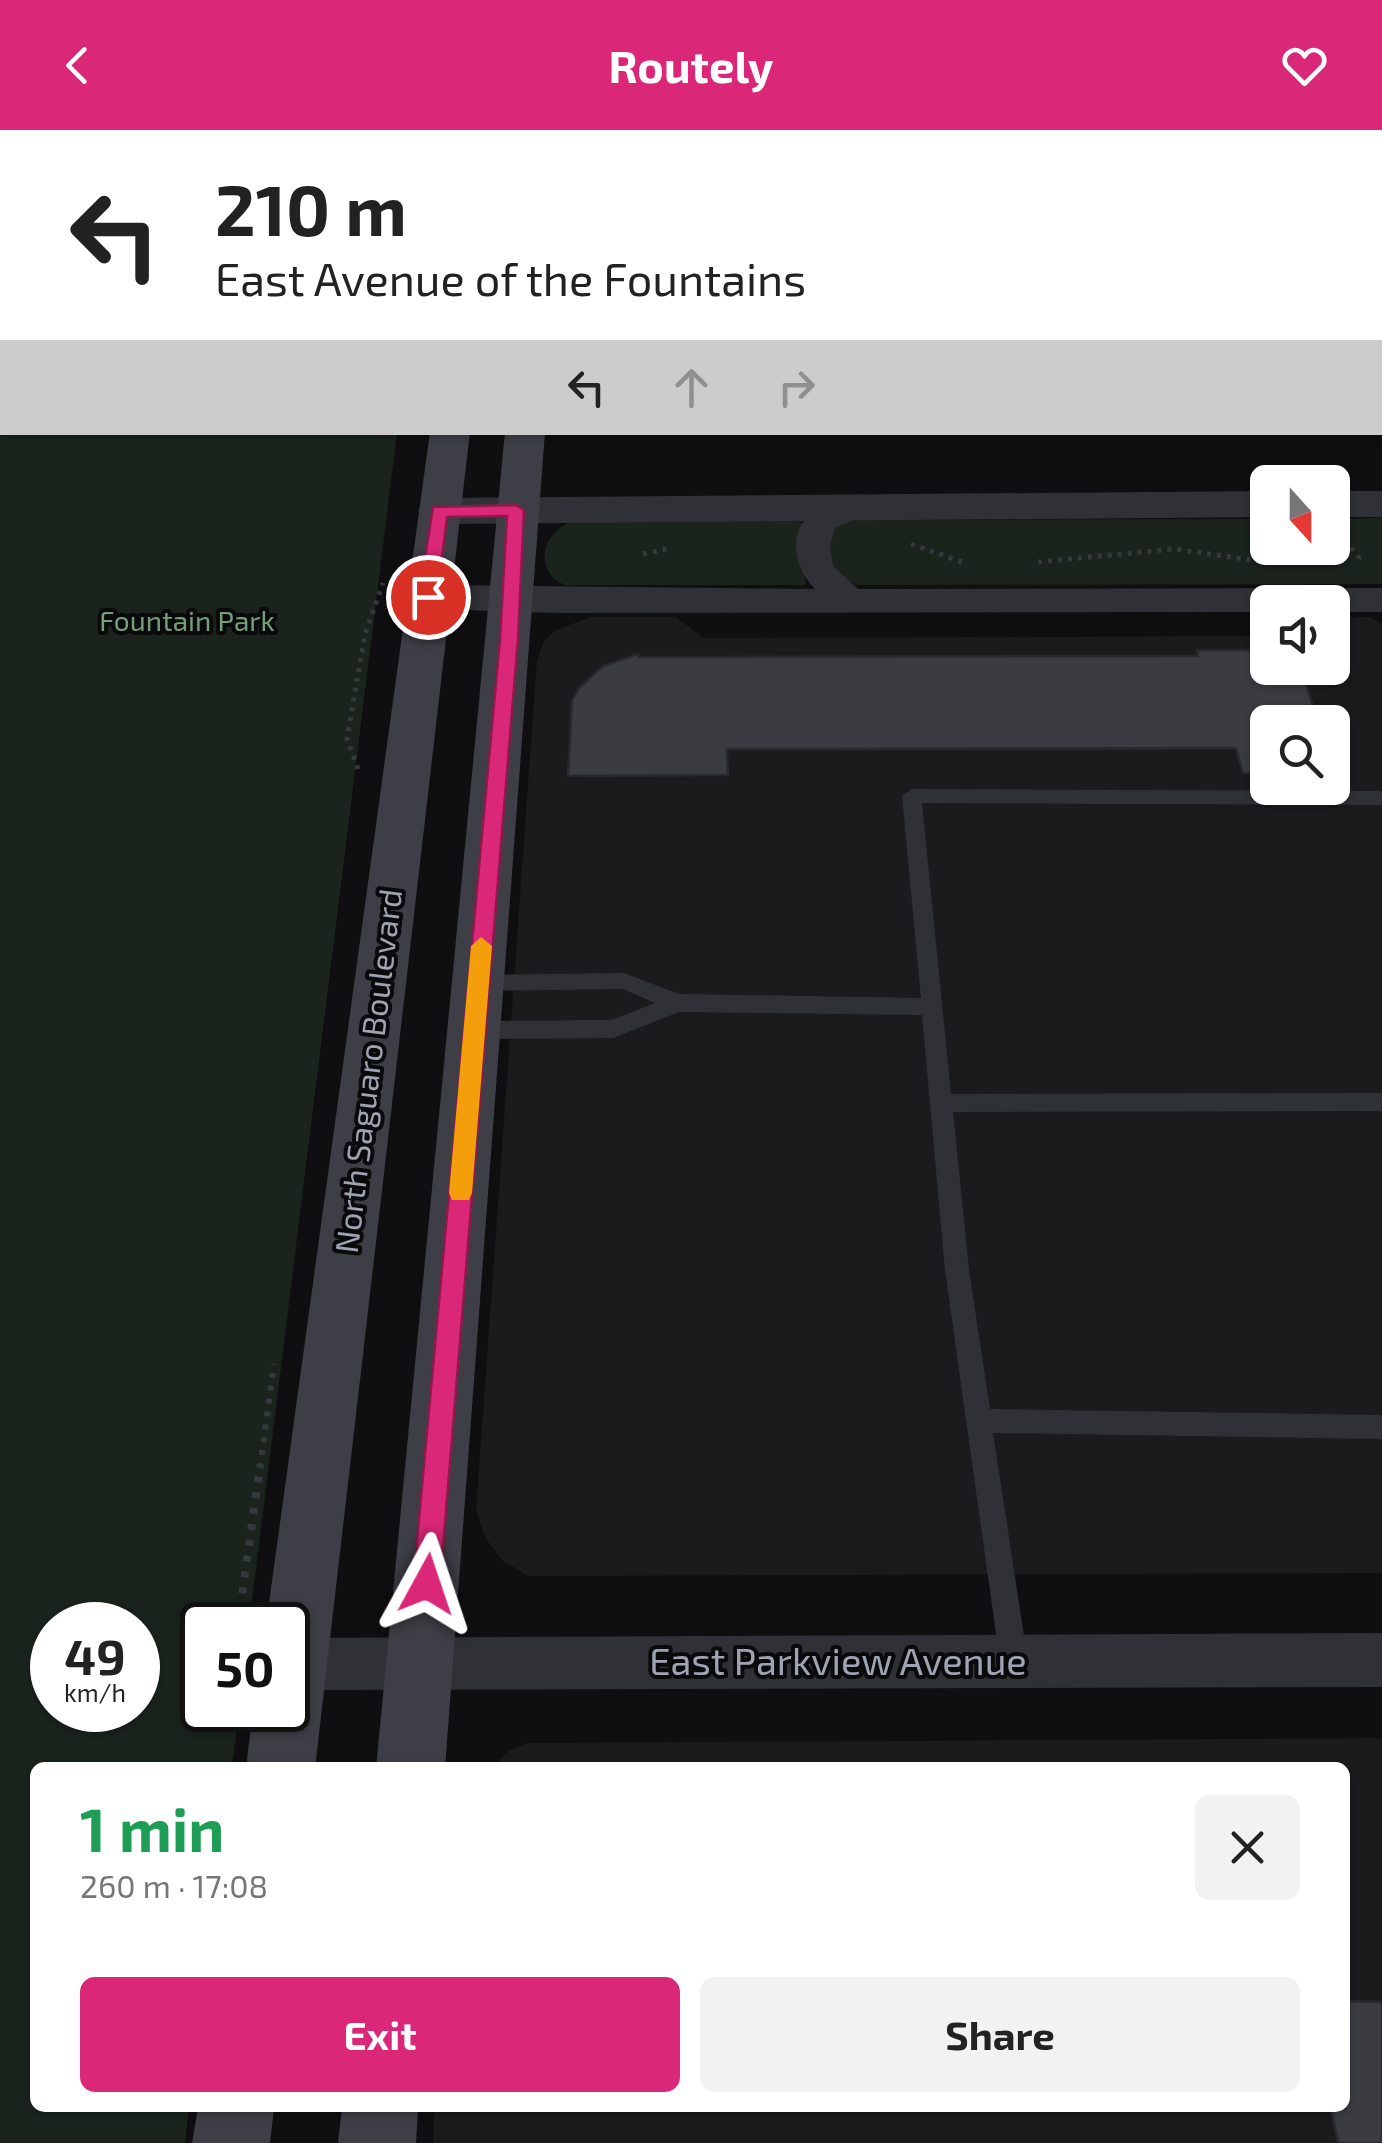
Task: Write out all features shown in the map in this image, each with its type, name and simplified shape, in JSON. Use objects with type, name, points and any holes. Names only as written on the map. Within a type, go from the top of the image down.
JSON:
[{"type":"main road","name":"North Saguaro Boulevard","points":[[301,1602],[450,435]]},
{"type":"main road","points":[[411,1762],[525,435]]},
{"type":"main road","name":"North Saguaro Boulevard","points":[[281,1762],[284,1732]]},
{"type":"main road","points":[[231,2143],[235,2112]]},
{"type":"main road","points":[[377,2143],[380,2112]]},
{"type":"street","points":[[439,511],[1250,504]]},
{"type":"street","points":[[1350,514],[1382,504]]},
{"type":"street","points":[[850,601],[816,570],[813,546],[820,522],[858,505]]},
{"type":"street","points":[[428,597],[1382,600]]},
{"type":"street","name":"East Parkview Avenue","points":[[310,1690],[420,1664],[1382,1660]]},
{"type":"lane","points":[[1014,1662],[958,1270],[912,796],[1382,798]]},
{"type":"lane","points":[[476,1006],[624,981],[678,1004]]},
{"type":"lane","points":[[476,1006],[613,1028],[678,1004],[932,1007]]},
{"type":"lane","points":[[942,1103],[1382,1102]]},
{"type":"lane","points":[[979,1420],[1382,1427]]},
{"type":"path","points":[[642,570],[644,536]]},
{"type":"path","points":[[813,546],[895,540],[946,559],[977,564]]},
{"type":"path","points":[[1350,543],[1359,558],[1355,567]]},
{"type":"path","points":[[643,554],[674,548]]},
{"type":"path","points":[[1021,564],[1174,549],[1250,560]]},
{"type":"shaded area","points":[[591,617],[676,617],[704,638],[1250,636],[1250,685],[1350,685],[1350,618],[1370,617],[1382,625],[1382,1573],[528,1576],[502,1560],[486,1539],[476,1511],[537,660],[544,641],[556,630]]},
{"type":"shaded area","points":[[1382,1738],[1382,2143],[433,2143],[435,2112],[1350,2112],[1350,1762],[497,1762],[528,1743]]},
{"type":"green space","name":"Fountain Park","points":[[0,435],[397,435],[252,1602],[180,1602],[180,1732],[236,1732],[233,1762],[30,1762],[30,2112],[189,2112],[185,2143],[0,2143]]},
{"type":"green space","points":[[1382,518],[1382,584],[856,585],[829,568],[829,530],[853,520],[1250,519],[1250,565],[1350,565],[1350,519]]},
{"type":"green space","points":[[574,521],[801,521],[806,585],[565,585],[548,571],[545,552],[554,533]]},
{"type":"building","points":[[1197,650],[1250,650],[1250,685],[1306,685],[1313,705],[1250,705],[1250,773],[1243,773],[1236,748],[727,749],[728,775],[568,776],[572,701],[579,688],[603,666],[638,654],[1198,656]]},
{"type":"building","points":[[1350,2001],[1382,2002],[1382,2143],[1338,2143],[1332,2112],[1350,2112]]},
{"type":"slow traffic","points":[[461,1193],[481,946]]},
{"type":"route","points":[[427,1584],[509,639],[516,510],[439,511],[428,597]]}]
